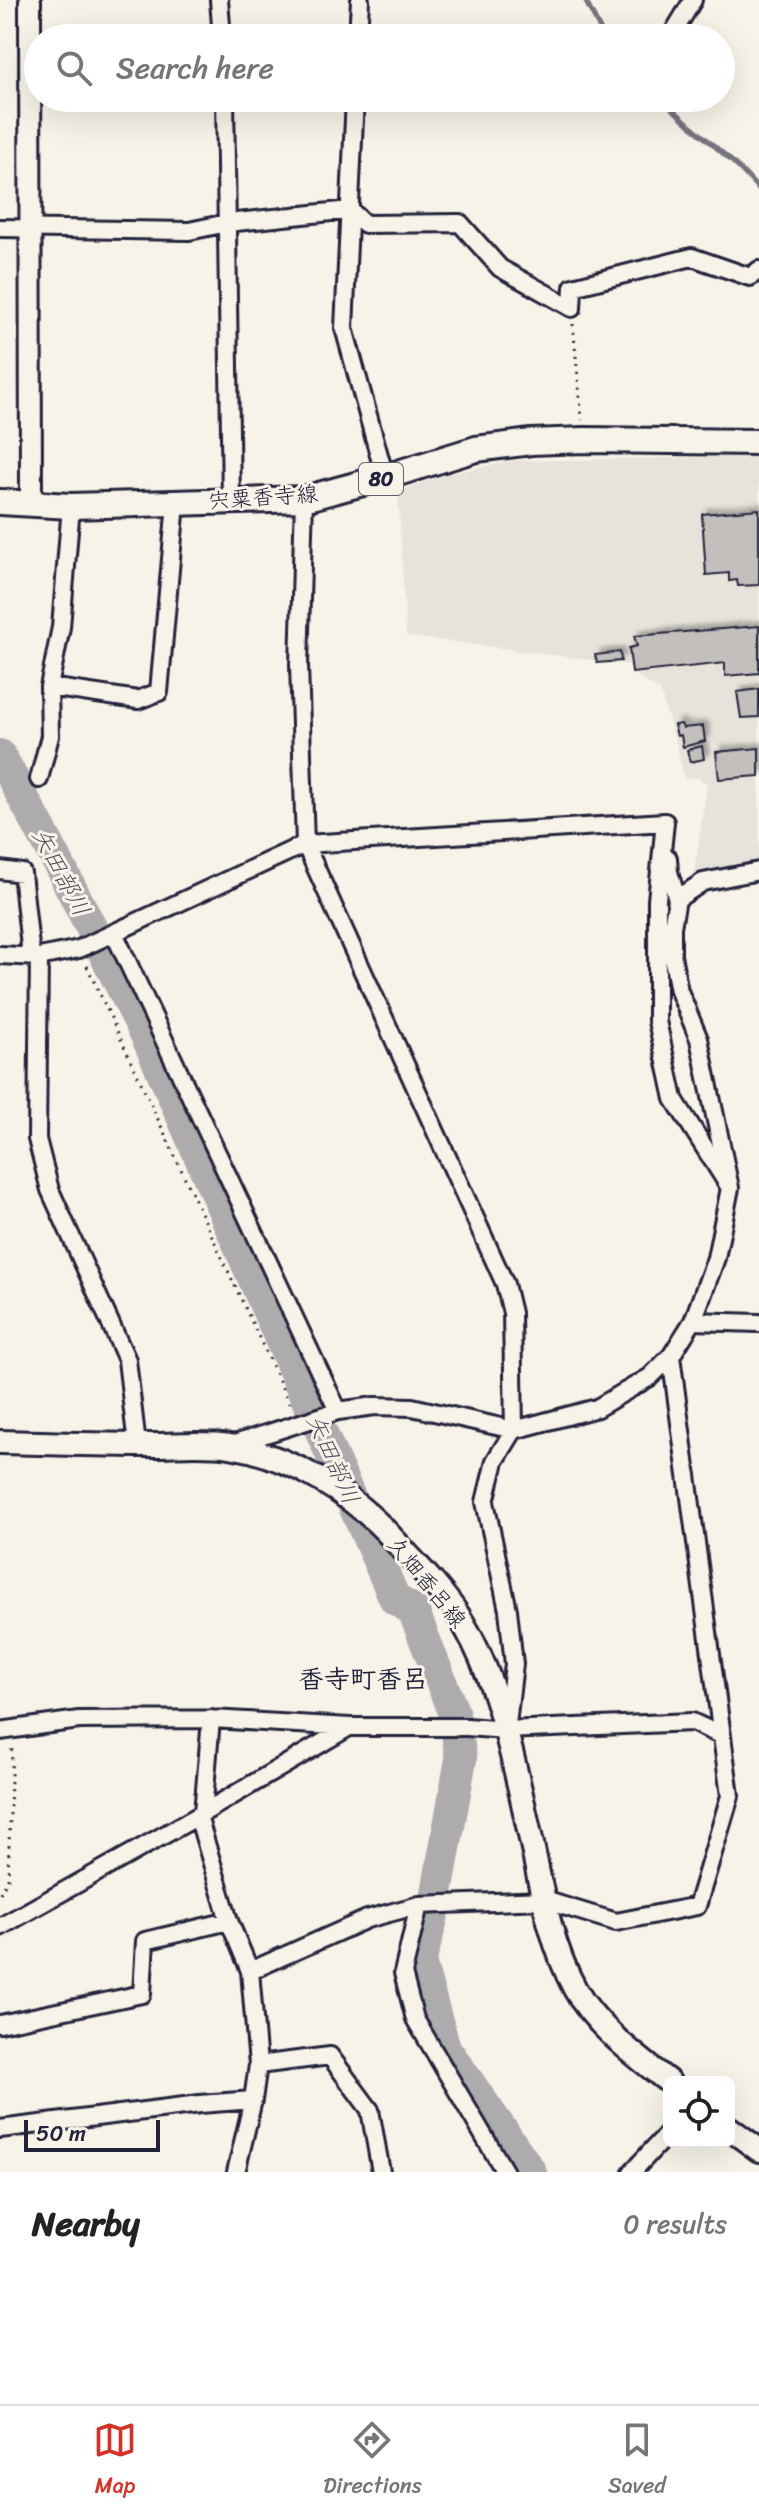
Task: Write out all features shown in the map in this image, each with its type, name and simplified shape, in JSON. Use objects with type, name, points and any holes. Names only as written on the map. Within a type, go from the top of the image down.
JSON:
[{"type":"main road","name":"宍粟香寺線","points":[[0,502],[71,506],[304,499],[476,449],[531,442],[759,442]]},
{"type":"main road","name":"久畑香呂線","points":[[0,1442],[229,1446],[270,1457],[307,1473],[341,1494],[382,1526],[445,1597],[472,1640],[506,1730],[544,1900],[558,1949],[577,1993],[618,2039],[663,2077]]},
{"type":"main road","points":[[735,2132],[759,2150]]},
{"type":"street","points":[[30,0],[31,24]]},
{"type":"street","points":[[219,0],[221,24]]},
{"type":"street","points":[[359,24],[360,0]]},
{"type":"street","points":[[678,24],[693,0]]},
{"type":"street","points":[[31,502],[34,112]]},
{"type":"street","points":[[225,112],[231,500]]},
{"type":"street","points":[[354,112],[344,328],[385,477]]},
{"type":"street","points":[[0,228],[189,231],[227,223],[350,210],[365,224],[460,223],[500,268],[572,308],[573,287],[692,257],[750,277],[759,270]]},
{"type":"street","points":[[304,499],[299,665],[305,844],[505,1284],[512,1313],[514,1430],[495,1461],[485,1502],[508,1610],[514,1664],[506,1730]]},
{"type":"street","points":[[49,687],[138,700],[159,692],[176,503]]},
{"type":"street","points":[[39,779],[50,736],[49,687],[61,627],[71,506]]},
{"type":"street","points":[[0,955],[35,956],[79,949],[305,844],[665,822]]},
{"type":"street","points":[[229,1446],[338,1411],[375,1406],[412,1407],[514,1430],[597,1408],[650,1377],[671,1356],[693,1321],[716,1258],[730,1188],[699,1039],[679,991],[672,955],[672,927],[677,899],[669,872],[665,822]]},
{"type":"street","points":[[665,822],[657,900],[657,1021],[674,1099],[730,1188]]},
{"type":"street","points":[[0,870],[22,873],[35,956],[37,1139],[50,1190],[127,1360],[137,1445]]},
{"type":"street","points":[[677,899],[703,882],[759,871]]},
{"type":"street","points":[[114,933],[338,1411]]},
{"type":"street","points":[[693,1321],[759,1323]]},
{"type":"street","points":[[250,1971],[367,1919],[419,1905],[544,1900],[616,1922],[697,1906],[730,1796],[671,1356]]},
{"type":"street","points":[[6,1730],[79,1720],[211,1719],[350,1727],[506,1730],[692,1722],[720,1735]]},
{"type":"street","points":[[211,1719],[200,1815],[229,1921],[250,1971],[258,2065],[236,2172]]},
{"type":"street","points":[[0,1927],[350,1727]]},
{"type":"street","points":[[419,1905],[403,1973],[415,2019],[505,2172]]},
{"type":"street","points":[[0,2024],[142,1994],[145,1941],[229,1921]]},
{"type":"street","points":[[258,2065],[330,2056],[370,2110],[381,2172]]},
{"type":"street","points":[[0,2129],[253,2100]]},
{"type":"street","points":[[632,2172],[663,2138]]},
{"type":"path","points":[[572,308],[584,440]]},
{"type":"path","points":[[79,949],[298,1423]]},
{"type":"path","points":[[0,1893],[8,1879],[6,1730]]},
{"type":"shaded area","points":[[759,456],[759,861],[694,873],[707,784],[698,778],[684,779],[660,691],[632,673],[631,665],[406,636],[398,491],[452,473],[512,461]]},
{"type":"building","points":[[759,509],[759,585],[738,586],[737,580],[729,581],[729,573],[706,575],[702,514]]},
{"type":"building","points":[[759,626],[759,673],[725,676],[725,663],[632,673],[629,648],[637,646],[634,636]]},
{"type":"building","points":[[620,652],[621,661],[597,663],[595,655]]},
{"type":"building","points":[[759,689],[759,717],[741,718],[737,692]]},
{"type":"building","points":[[681,724],[683,728],[703,726],[705,741],[683,747],[681,735],[677,736],[674,725]]},
{"type":"building","points":[[702,746],[704,759],[690,762],[687,750]]},
{"type":"building","points":[[759,748],[759,776],[719,779],[716,752]]},
{"type":"waterway","points":[[585,0],[597,24]]},
{"type":"waterway","points":[[677,112],[759,190]]},
{"type":"waterway","name":"矢田部川","points":[[0,755],[146,1035],[395,1599],[413,1610],[454,1714],[461,1759],[433,1915],[420,1963],[445,2048],[531,2172]]},
{"type":"district","name":"香寺町香呂","points":[[363,1679]]}]
